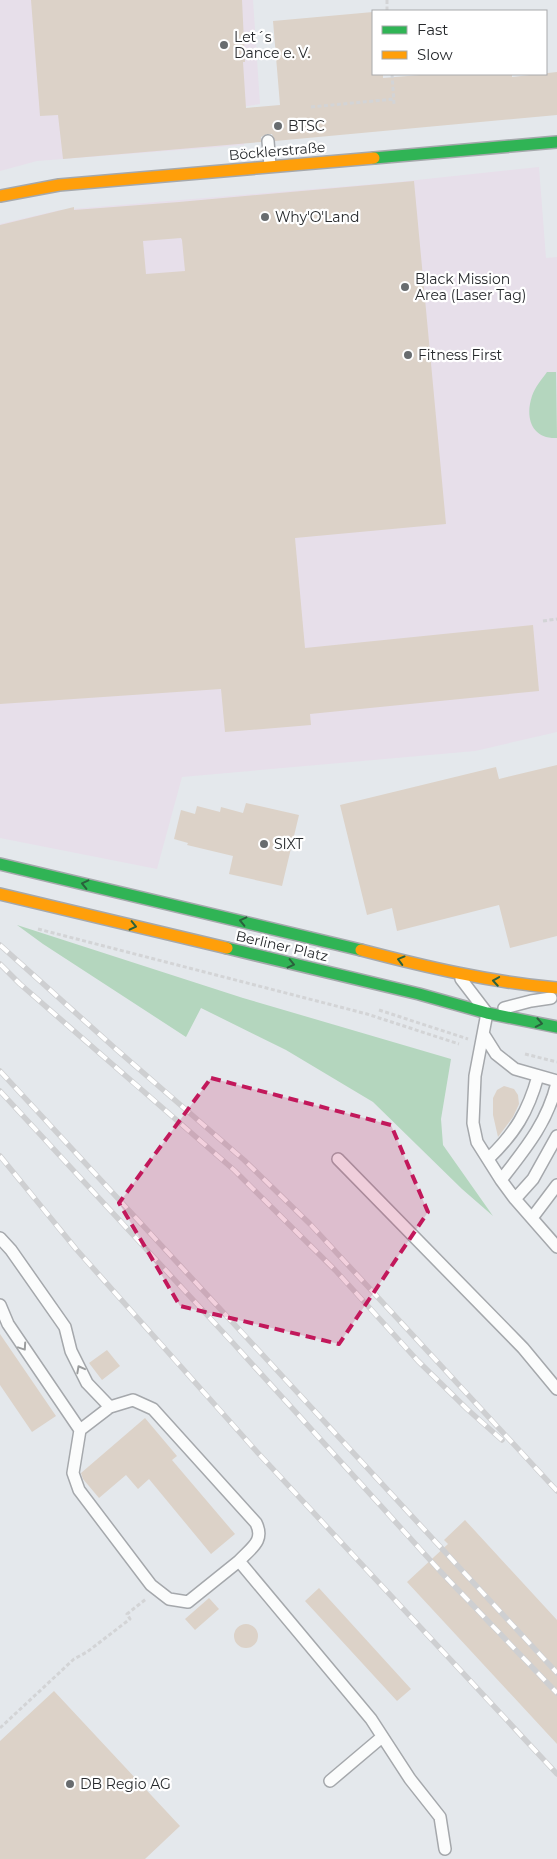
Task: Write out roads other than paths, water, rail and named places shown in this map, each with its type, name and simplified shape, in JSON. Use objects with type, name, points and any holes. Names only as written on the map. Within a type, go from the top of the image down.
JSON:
[{"type":"main road","name":"Böcklerstraße","points":[[0,196],[67,184],[557,142]]},
{"type":"main road","name":"Berliner Platz","points":[[0,864],[320,939],[459,975],[533,987],[557,988]]},
{"type":"main road","name":"Berliner Platz","points":[[0,894],[419,994],[487,1013],[557,1027]]},
{"type":"lane","points":[[268,141],[270,166]]},
{"type":"lane","points":[[459,975],[487,1013],[475,1076],[473,1123],[477,1142],[515,1199],[557,1247]]},
{"type":"lane","points":[[487,1013],[531,1001],[557,997]]},
{"type":"lane","points":[[484,1035],[496,1054],[515,1068],[557,1082],[546,1118],[501,1180]]},
{"type":"lane","points":[[488,1158],[507,1140],[518,1124],[532,1099],[538,1076]]},
{"type":"lane","points":[[515,1199],[534,1179],[557,1136]]},
{"type":"lane","points":[[338,1159],[523,1348],[557,1389]]},
{"type":"lane","points":[[532,1218],[557,1185]]},
{"type":"lane","points":[[0,1238],[11,1250],[65,1327],[70,1351],[87,1383],[110,1407]]},
{"type":"lane","points":[[0,1305],[8,1324],[80,1430]]},
{"type":"lane","points":[[133,1400],[153,1409],[256,1523],[260,1531],[260,1538],[239,1561],[188,1602],[169,1599],[151,1585],[79,1490],[73,1473],[80,1430],[110,1407],[133,1400]]},
{"type":"lane","points":[[239,1561],[371,1719],[410,1779],[440,1817],[445,1849]]},
{"type":"lane","points":[[330,1781],[382,1736]]},
{"type":"railway","points":[[0,945],[244,1160],[310,1224],[557,1491]]},
{"type":"railway","points":[[0,964],[20,984],[234,1170],[335,1270],[418,1361],[502,1440]]},
{"type":"railway","points":[[0,1071],[557,1673]]},
{"type":"railway","points":[[0,1091],[440,1571],[557,1693]]},
{"type":"railway","points":[[0,1156],[76,1249],[258,1453],[557,1774]]},
{"type":"place","name":"Let´s Dance e. V.","points":[[224,45]]},
{"type":"place","name":"BTSC","points":[[278,126]]},
{"type":"place","name":"Why'O'Land","points":[[265,217]]},
{"type":"place","name":"Black Mission Area (Laser Tag)","points":[[405,287]]},
{"type":"place","name":"Fitness First","points":[[408,355]]},
{"type":"place","name":"SIXT","points":[[264,844]]},
{"type":"place","name":"DB Regio AG","points":[[70,1784]]}]
